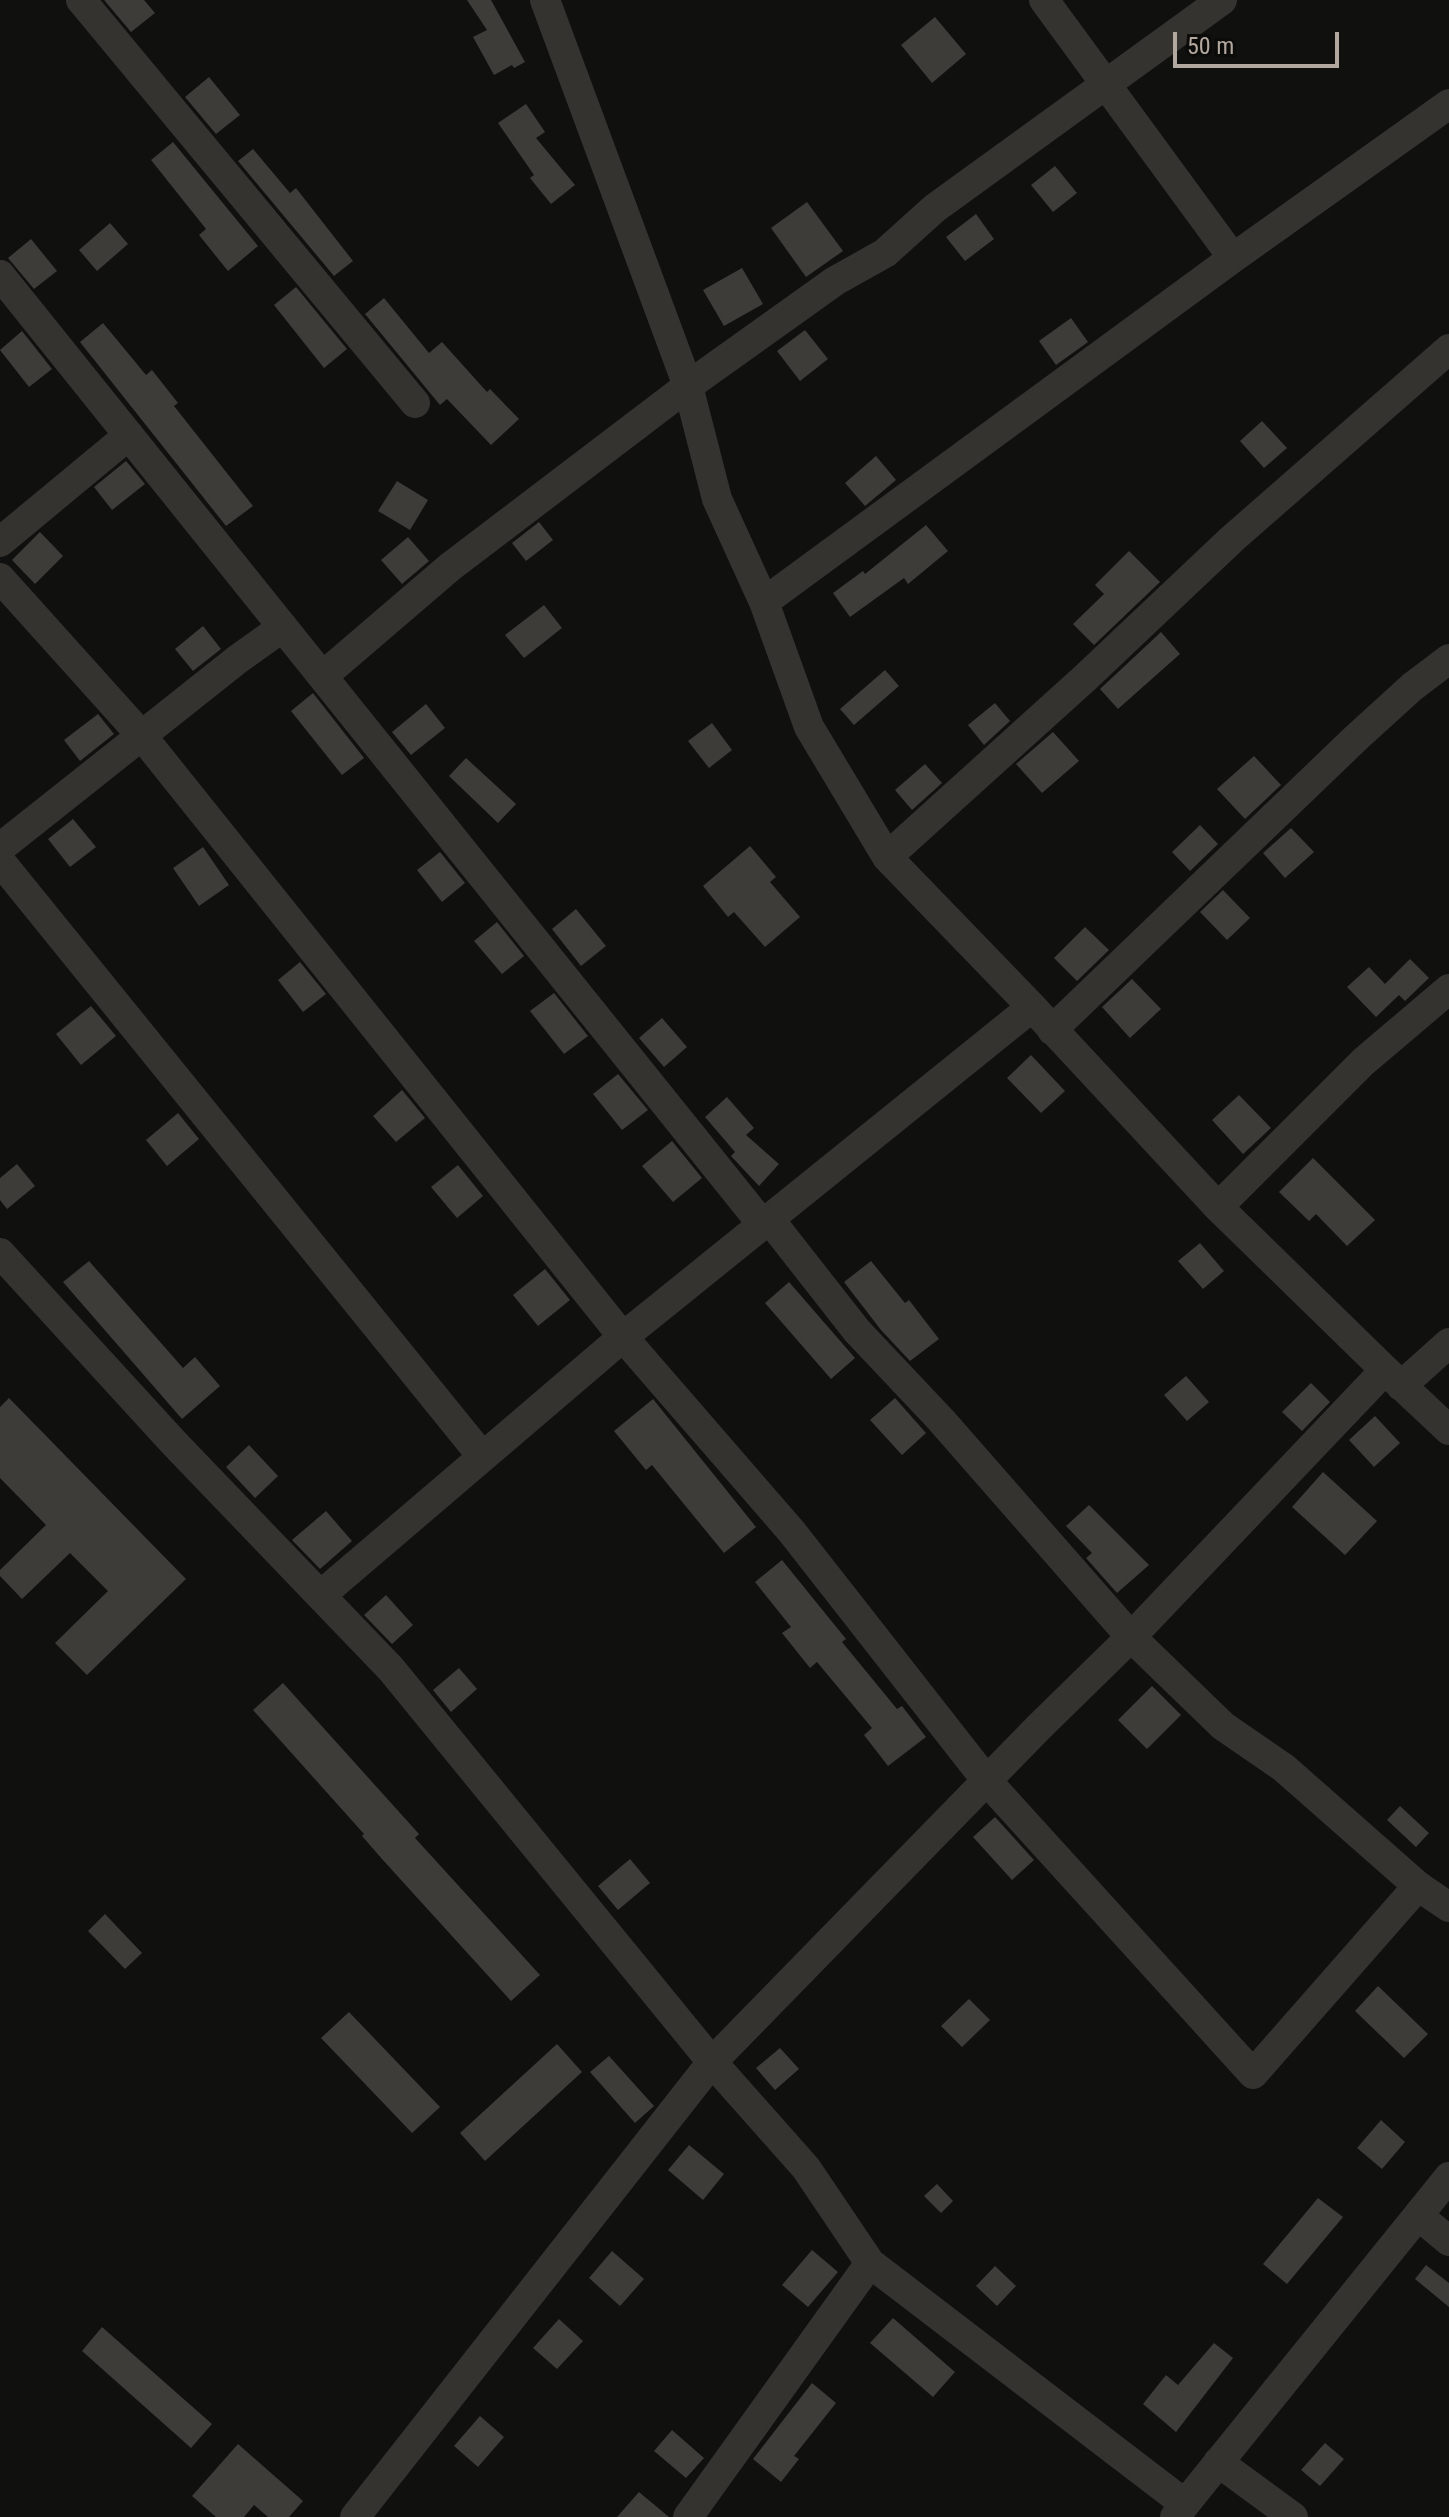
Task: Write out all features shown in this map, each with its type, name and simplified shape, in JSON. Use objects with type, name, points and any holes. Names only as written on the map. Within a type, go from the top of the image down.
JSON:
[{"type":"street","points":[[81,0],[415,403]]},
{"type":"street","points":[[545,0],[688,386],[717,499],[764,602],[809,727],[887,857],[1218,1207],[1449,1430]]},
{"type":"street","points":[[1044,0],[1233,258]]},
{"type":"street","points":[[324,675],[450,567],[688,386],[835,281],[885,253],[935,208],[1222,0]]},
{"type":"street","points":[[764,602],[1233,258],[1449,104]]},
{"type":"street","points":[[0,275],[324,675],[389,761],[857,1331],[941,1420],[1131,1637],[1223,1726],[1284,1768],[1418,1886],[1449,1907]]},
{"type":"street","points":[[887,857],[1085,678],[1232,539],[1449,349]]},
{"type":"street","points":[[0,542],[129,435]]},
{"type":"street","points":[[0,578],[142,736],[623,1337],[792,1532],[987,1781],[1253,2074],[1418,1886]]},
{"type":"street","points":[[0,848],[238,659],[283,627]]},
{"type":"street","points":[[1052,1030],[1356,738],[1412,687],[1449,659]]},
{"type":"street","points":[[0,861],[482,1456]]},
{"type":"street","points":[[1218,1207],[1363,1062],[1449,989]]},
{"type":"street","points":[[321,1595],[623,1337],[1032,1007]]},
{"type":"street","points":[[0,1253],[164,1432],[391,1669],[712,2062],[806,2168],[870,2263],[1180,2510],[1449,2177]]},
{"type":"street","points":[[355,2517],[712,2062],[987,1781],[1393,1378],[1449,1343]]},
{"type":"street","points":[[1419,2216],[1449,2241]]},
{"type":"street","points":[[700,2512],[870,2263]]},
{"type":"street","points":[[1218,2462],[1293,2517]]},
{"type":"building","points":[[104,0],[144,0],[155,13],[131,32]]},
{"type":"building","points":[[467,0],[491,0],[525,62],[494,75],[473,37],[487,30]]},
{"type":"building","points":[[935,17],[966,54],[932,83],[901,45]]},
{"type":"building","points":[[209,77],[240,115],[216,134],[185,97]]},
{"type":"building","points":[[526,104],[545,132],[536,138],[575,185],[551,204],[530,178],[534,175],[498,123]]},
{"type":"building","points":[[173,142],[258,246],[228,271],[199,235],[206,229],[151,160]]},
{"type":"building","points":[[253,149],[290,193],[296,188],[353,261],[334,276],[238,161]]},
{"type":"building","points":[[1055,166],[1077,193],[1053,212],[1031,185]]},
{"type":"building","points":[[807,202],[843,251],[806,277],[771,228]]},
{"type":"building","points":[[976,214],[994,239],[965,261],[946,237]]},
{"type":"building","points":[[110,223],[128,244],[97,271],[79,250]]},
{"type":"building","points":[[31,239],[57,271],[34,289],[8,258]]},
{"type":"building","points":[[742,268],[763,304],[724,326],[703,290]]},
{"type":"building","points":[[296,287],[347,349],[324,368],[274,305]]},
{"type":"building","points":[[384,298],[429,353],[442,342],[487,392],[490,389],[519,419],[491,445],[447,399],[440,405],[365,314]]},
{"type":"building","points":[[1071,318],[1088,342],[1056,365],[1039,341]]},
{"type":"building","points":[[103,323],[146,375],[152,370],[178,403],[174,406],[253,506],[226,526],[80,342]]},
{"type":"building","points":[[805,330],[828,359],[800,381],[777,351]]},
{"type":"building","points":[[22,331],[52,369],[29,387],[0,350]]},
{"type":"building","points":[[1262,421],[1287,448],[1264,468],[1240,441]]},
{"type":"building","points":[[876,456],[896,480],[865,506],[845,483]]},
{"type":"building","points":[[126,461],[145,484],[112,510],[94,487]]},
{"type":"building","points":[[397,481],[428,500],[410,530],[378,511]]},
{"type":"building","points":[[539,522],[553,540],[526,561],[512,543]]},
{"type":"building","points":[[926,525],[948,551],[908,584],[904,578],[850,617],[833,593],[863,571],[865,574]]},
{"type":"building","points":[[40,532],[63,556],[35,584],[12,560]]},
{"type":"building","points":[[408,537],[429,561],[402,584],[381,560]]},
{"type":"building","points":[[1129,551],[1160,582],[1094,645],[1073,624],[1104,594],[1095,585]]},
{"type":"building","points":[[544,605],[562,628],[524,658],[505,635]]},
{"type":"building","points":[[203,626],[221,649],[193,671],[175,649]]},
{"type":"building","points":[[1161,632],[1180,654],[1118,709],[1100,689]]},
{"type":"building","points":[[885,670],[899,686],[854,725],[840,709]]},
{"type":"building","points":[[313,693],[364,758],[342,775],[291,711]]},
{"type":"building","points":[[995,703],[1010,721],[984,745],[968,725]]},
{"type":"building","points":[[426,704],[445,728],[411,755],[392,732]]},
{"type":"building","points":[[98,714],[114,734],[80,761],[64,740]]},
{"type":"building","points":[[712,723],[732,750],[709,768],[688,741]]},
{"type":"building","points":[[1053,732],[1079,761],[1042,793],[1016,764]]},
{"type":"building","points":[[1254,756],[1281,785],[1245,819],[1217,789]]},
{"type":"building","points":[[466,758],[516,804],[498,823],[449,776]]},
{"type":"building","points":[[925,764],[942,783],[912,810],[895,790]]},
{"type":"building","points":[[73,819],[96,847],[70,867],[48,839]]},
{"type":"building","points":[[1200,825],[1218,844],[1190,871],[1172,852]]},
{"type":"building","points":[[1291,828],[1314,852],[1285,878],[1263,853]]},
{"type":"building","points":[[750,846],[776,877],[770,882],[800,917],[765,947],[734,912],[728,917],[703,886]]},
{"type":"building","points":[[203,847],[229,885],[199,906],[173,868]]},
{"type":"building","points":[[440,852],[465,883],[442,902],[417,870]]},
{"type":"building","points":[[1223,890],[1250,918],[1227,940],[1200,912]]},
{"type":"building","points":[[576,909],[606,946],[581,966],[552,929]]},
{"type":"building","points":[[497,922],[524,956],[502,974],[474,941]]},
{"type":"building","points":[[1085,927],[1109,950],[1077,981],[1054,958]]},
{"type":"building","points":[[1410,959],[1429,978],[1405,1001],[1399,995],[1376,1017],[1347,987],[1369,967],[1385,984]]},
{"type":"building","points":[[300,962],[326,994],[303,1012],[278,980]]},
{"type":"building","points":[[1132,979],[1161,1009],[1130,1038],[1102,1007]]},
{"type":"building","points":[[554,993],[588,1036],[564,1054],[530,1011]]},
{"type":"building","points":[[91,1006],[116,1036],[81,1065],[56,1034]]},
{"type":"building","points":[[662,1018],[687,1047],[664,1067],[639,1038]]},
{"type":"building","points":[[1031,1055],[1065,1091],[1041,1113],[1007,1078]]},
{"type":"building","points":[[618,1074],[648,1110],[622,1130],[593,1094]]},
{"type":"building","points":[[402,1090],[425,1118],[396,1142],[373,1116]]},
{"type":"building","points":[[1239,1095],[1271,1128],[1243,1154],[1212,1120]]},
{"type":"building","points":[[727,1097],[754,1128],[746,1135],[779,1164],[759,1186],[731,1156],[735,1152],[705,1117]]},
{"type":"building","points":[[178,1113],[199,1139],[167,1166],[146,1140]]},
{"type":"building","points":[[672,1141],[702,1178],[673,1202],[642,1166]]},
{"type":"building","points":[[1313,1158],[1375,1220],[1347,1246],[1316,1214],[1309,1221],[1279,1192]]},
{"type":"building","points":[[17,1164],[35,1186],[7,1209],[0,1200],[0,1178]]},
{"type":"building","points":[[458,1165],[483,1196],[457,1218],[431,1187]]},
{"type":"building","points":[[1200,1243],[1224,1271],[1203,1289],[1178,1261]]},
{"type":"building","points":[[89,1261],[183,1368],[195,1357],[220,1386],[182,1419],[63,1282]]},
{"type":"building","points":[[871,1261],[905,1303],[909,1300],[939,1339],[910,1361],[844,1282]]},
{"type":"building","points":[[545,1269],[570,1300],[538,1326],[513,1295]]},
{"type":"building","points":[[789,1282],[855,1358],[831,1379],[765,1303]]},
{"type":"building","points":[[1186,1376],[1209,1402],[1187,1421],[1164,1395]]},
{"type":"building","points":[[1311,1383],[1330,1402],[1302,1431],[1282,1412]]},
{"type":"building","points":[[9,1398],[186,1579],[87,1675],[55,1643],[108,1591],[70,1553],[22,1599],[0,1576],[0,1570],[46,1525],[0,1478],[0,1407]]},
{"type":"building","points":[[895,1398],[926,1433],[902,1455],[870,1420]]},
{"type":"building","points":[[653,1399],[756,1527],[724,1553],[652,1465],[646,1470],[614,1431]]},
{"type":"building","points":[[1375,1416],[1400,1443],[1374,1467],[1349,1440]]},
{"type":"building","points":[[249,1445],[278,1476],[255,1498],[226,1467]]},
{"type":"building","points":[[1323,1472],[1377,1521],[1345,1555],[1292,1507]]},
{"type":"building","points":[[1089,1505],[1149,1565],[1117,1593],[1086,1558],[1092,1553],[1066,1526]]},
{"type":"building","points":[[326,1511],[352,1541],[320,1569],[292,1540]]},
{"type":"building","points":[[782,1560],[846,1639],[842,1642],[897,1709],[902,1706],[926,1737],[888,1766],[864,1735],[872,1728],[817,1662],[810,1668],[782,1633],[791,1627],[755,1582]]},
{"type":"building","points":[[386,1595],[413,1625],[392,1644],[364,1615]]},
{"type":"building","points":[[459,1668],[477,1689],[451,1712],[433,1690]]},
{"type":"building","points":[[283,1683],[419,1834],[415,1838],[540,1975],[511,2001],[253,1710]]},
{"type":"building","points":[[1152,1686],[1181,1715],[1147,1749],[1118,1720]]},
{"type":"building","points":[[1400,1806],[1429,1833],[1416,1847],[1387,1820]]},
{"type":"building","points":[[995,1817],[1034,1860],[1012,1880],[973,1837]]},
{"type":"building","points":[[630,1859],[650,1883],[618,1910],[598,1886]]},
{"type":"building","points":[[105,1914],[142,1953],[125,1969],[88,1931]]},
{"type":"building","points":[[1378,1986],[1428,2034],[1404,2058],[1355,2011]]},
{"type":"building","points":[[969,1999],[990,2020],[962,2047],[941,2026]]},
{"type":"building","points":[[349,2012],[440,2107],[412,2133],[321,2038]]},
{"type":"building","points":[[557,2044],[582,2072],[485,2161],[460,2133]]},
{"type":"building","points":[[780,2048],[799,2069],[775,2090],[756,2068]]},
{"type":"building","points":[[609,2056],[654,2106],[635,2123],[590,2072]]},
{"type":"building","points":[[1381,2120],[1405,2142],[1382,2169],[1357,2148]]},
{"type":"building","points":[[689,2145],[724,2174],[703,2200],[668,2170]]},
{"type":"building","points":[[937,2184],[953,2201],[941,2213],[924,2196]]},
{"type":"building","points":[[1318,2198],[1343,2217],[1287,2284],[1263,2264]]},
{"type":"building","points":[[812,2250],[838,2272],[808,2307],[782,2285]]},
{"type":"building","points":[[612,2251],[644,2279],[620,2306],[589,2278]]},
{"type":"building","points":[[1426,2265],[1449,2283],[1449,2307],[1415,2279]]},
{"type":"building","points":[[995,2266],[1016,2286],[997,2306],[976,2286]]},
{"type":"building","points":[[893,2318],[955,2372],[933,2397],[870,2343]]},
{"type":"building","points":[[559,2319],[583,2341],[557,2369],[533,2348]]},
{"type":"building","points":[[102,2327],[212,2424],[191,2448],[82,2351]]},
{"type":"building","points":[[1214,2343],[1233,2358],[1176,2432],[1143,2404],[1166,2375],[1178,2385]]},
{"type":"building","points":[[812,2383],[836,2403],[794,2456],[799,2459],[781,2482],[753,2459]]},
{"type":"building","points":[[480,2416],[504,2437],[478,2467],[454,2446]]},
{"type":"building","points":[[672,2430],[704,2458],[686,2478],[654,2451]]},
{"type":"building","points":[[1325,2443],[1344,2459],[1320,2486],[1301,2470]]},
{"type":"building","points":[[238,2444],[303,2501],[289,2517],[268,2517],[254,2505],[244,2517],[216,2517],[192,2496]]},
{"type":"building","points":[[639,2492],[669,2517],[617,2517]]}]
